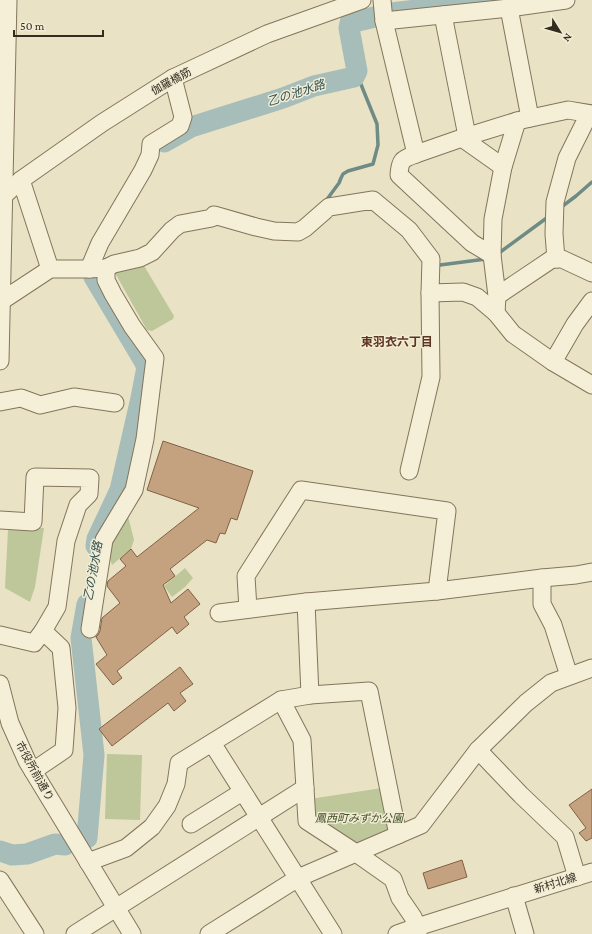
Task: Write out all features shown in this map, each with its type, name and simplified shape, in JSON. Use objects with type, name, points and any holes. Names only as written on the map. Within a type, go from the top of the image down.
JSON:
[{"type":"street","points":[[0,362],[1,196],[8,0]]},
{"type":"street","name":"伽羅橋筋","points":[[1,196],[21,180],[102,123],[173,78],[267,34],[341,4],[362,0]]},
{"type":"street","points":[[416,154],[384,13],[444,15],[563,0]]},
{"type":"street","points":[[509,8],[523,119],[503,167],[493,219],[492,257],[497,305],[513,334],[553,362],[592,385]]},
{"type":"street","points":[[444,15],[464,137],[503,167]]},
{"type":"street","points":[[89,269],[100,243],[143,170],[150,155],[151,144],[180,126],[182,116],[173,78]]},
{"type":"street","points":[[492,257],[472,243],[399,174],[400,165],[405,158],[464,137],[523,119],[568,110],[591,114],[567,158],[555,202],[554,234],[556,259]]},
{"type":"street","points":[[21,180],[50,269]]},
{"type":"street","points":[[1,302],[50,269],[106,268],[114,264],[140,258],[152,252],[172,230],[180,224],[212,218],[214,215],[274,231],[298,232],[305,228],[328,207],[373,200],[409,230],[431,259],[431,378],[409,472]]},
{"type":"street","points":[[497,305],[552,259],[562,259],[592,273]]},
{"type":"street","points":[[90,629],[104,540],[134,490],[145,439],[155,358],[132,326],[113,294],[106,280],[106,268]]},
{"type":"street","points":[[430,293],[464,292],[497,305]]},
{"type":"street","points":[[553,362],[575,324],[592,301]]},
{"type":"street","points":[[0,402],[21,398],[40,405],[74,397],[115,402]]},
{"type":"street","points":[[0,520],[33,522],[35,477],[90,478],[89,494],[78,505],[66,541],[57,607],[34,643],[0,635]]},
{"type":"street","points":[[248,609],[246,576],[301,490],[447,511],[437,591]]},
{"type":"street","points":[[219,613],[306,602],[437,591],[592,572]]},
{"type":"street","points":[[542,578],[542,604],[553,625],[569,676]]},
{"type":"street","points":[[306,602],[310,695]]},
{"type":"street","points":[[33,771],[64,750],[67,708],[61,648],[43,631]]},
{"type":"street","points":[[209,934],[298,878],[421,825],[478,750],[526,703],[551,683],[592,668]]},
{"type":"street","name":"市役所前通り","points":[[0,684],[10,723],[27,761],[132,934]]},
{"type":"street","points":[[88,862],[126,848],[152,826],[167,806],[176,784],[179,763],[281,700],[310,695],[369,691],[398,835]]},
{"type":"street","points":[[281,700],[302,740],[308,821],[393,879],[400,898],[414,917],[418,930]]},
{"type":"street","points":[[212,743],[333,934]]},
{"type":"street","points":[[478,750],[521,795],[565,837],[584,874]]},
{"type":"street","points":[[75,934],[305,788]]},
{"type":"street","points":[[191,824],[242,792]]},
{"type":"street","name":"新村北線","points":[[398,934],[418,930],[516,895],[584,874]]},
{"type":"street","points":[[1,885],[35,934]]},
{"type":"street","points":[[516,895],[525,934]]},
{"type":"green space","points":[[143,264],[174,316],[173,319],[152,331],[147,330],[114,271]]},
{"type":"green space","points":[[127,512],[134,540],[131,549],[112,565],[108,553],[108,543]]},
{"type":"green space","points":[[13,525],[44,528],[35,587],[30,602],[5,588],[8,530]]},
{"type":"green space","points":[[185,568],[193,578],[185,587],[172,597],[164,586]]},
{"type":"green space","points":[[107,754],[142,755],[140,820],[105,819]]},
{"type":"green space","name":"鳳西町みずか公園","points":[[382,788],[389,827],[386,834],[361,846],[317,821],[312,812],[310,799]]},
{"type":"building","points":[[163,441],[253,471],[237,520],[231,518],[225,534],[220,533],[216,543],[207,540],[170,569],[175,576],[163,585],[171,603],[188,589],[200,604],[184,617],[189,624],[177,634],[172,627],[117,671],[122,678],[113,685],[96,664],[107,655],[96,637],[100,631],[102,618],[120,603],[107,586],[108,581],[126,566],[120,559],[131,549],[137,557],[199,508],[147,490]]},
{"type":"building","points":[[180,667],[193,684],[180,693],[186,701],[174,711],[168,703],[112,746],[99,729]]},
{"type":"building","points":[[592,789],[592,838],[586,841],[579,833],[586,828],[569,805]]},
{"type":"building","points":[[462,860],[467,877],[428,889],[423,873]]},
{"type":"waterway","name":"乙の池水路","points":[[164,142],[191,127],[283,98],[314,86],[354,77],[357,71],[349,28],[350,23],[391,13],[511,0]]},
{"type":"waterway","points":[[325,202],[339,183],[343,174],[348,171],[373,164],[378,145],[377,124],[360,82],[354,77]]},
{"type":"waterway","points":[[560,208],[592,182]]},
{"type":"waterway","points":[[499,253],[548,217]]},
{"type":"waterway","points":[[440,265],[486,259]]},
{"type":"waterway","name":"乙の池水路","points":[[94,277],[147,367],[120,490],[97,539],[96,546]]},
{"type":"waterway","name":"乙の池水路","points":[[87,604],[81,638],[94,755],[87,838]]},
{"type":"waterway","name":"乙の池水路","points":[[0,851],[12,855],[27,854],[55,844],[65,845]]},
{"type":"district","name":"東羽衣六丁目","points":[[397,342]]}]
